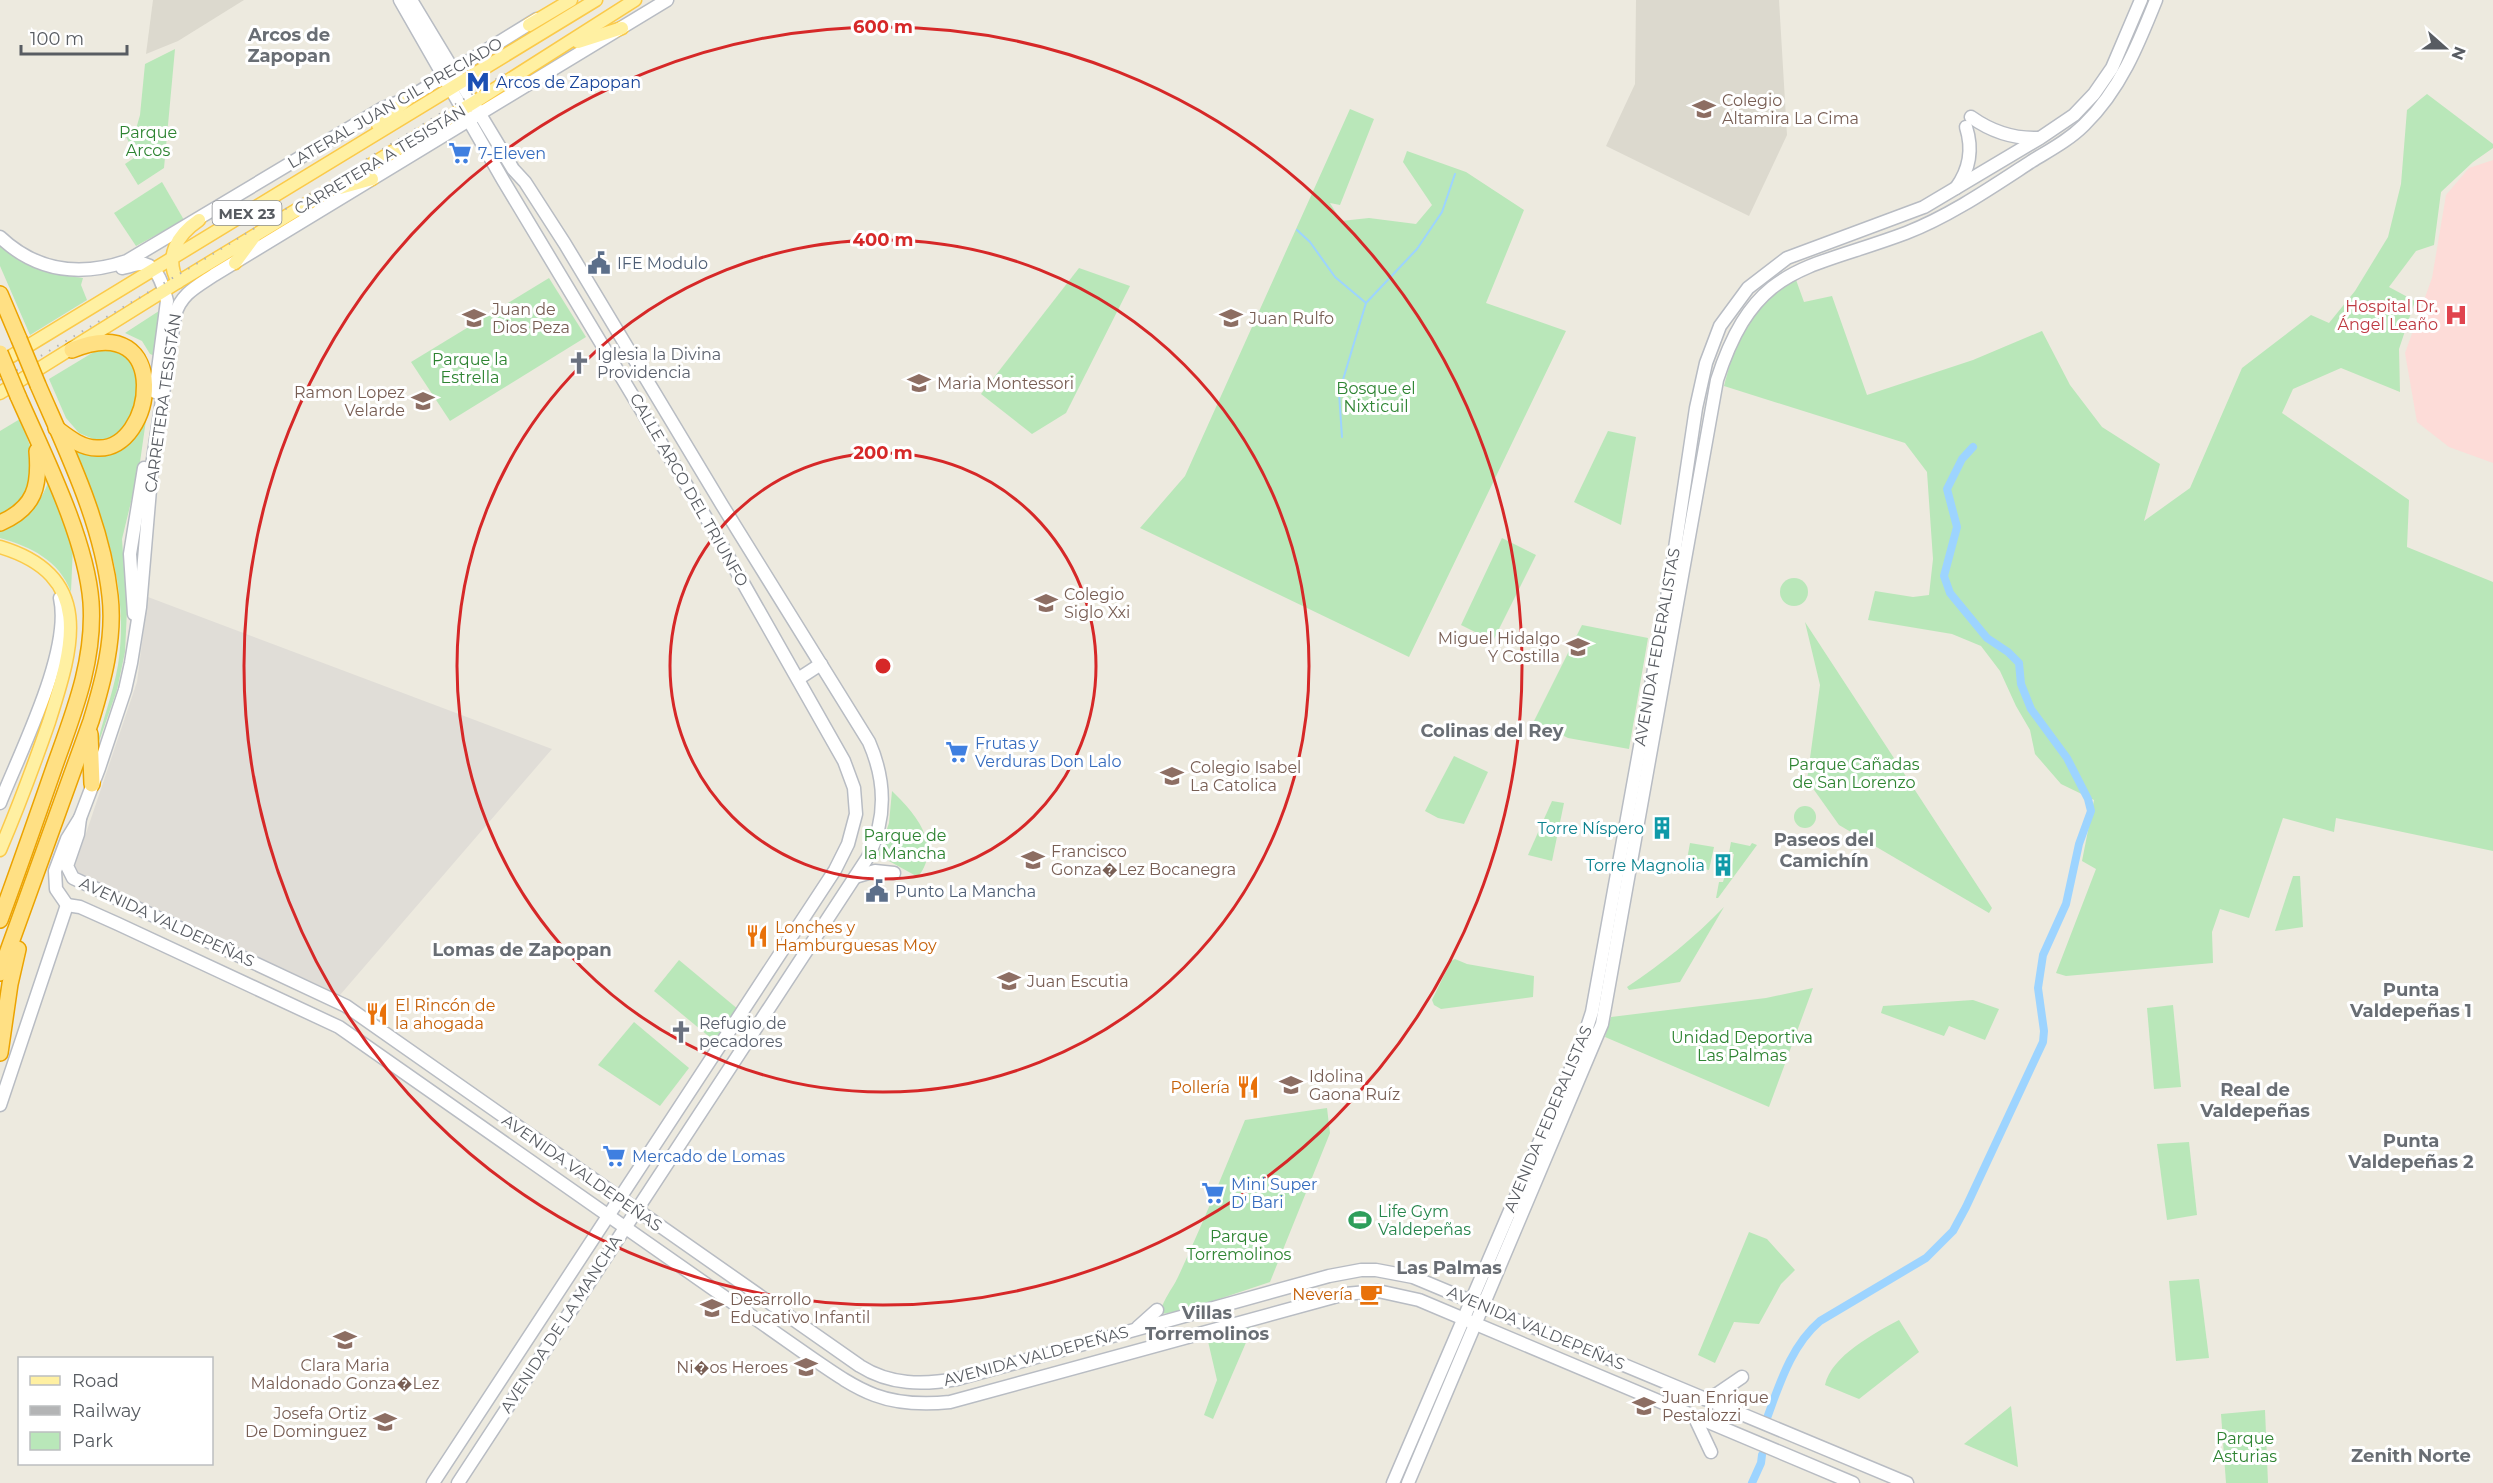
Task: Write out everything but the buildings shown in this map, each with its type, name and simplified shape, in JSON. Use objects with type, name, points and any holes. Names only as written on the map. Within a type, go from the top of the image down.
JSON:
[{"type":"highway","points":[[0,294],[96,528],[111,598],[103,681],[91,721],[0,973]]},
{"type":"highway","points":[[56,428],[81,444],[104,448],[130,433],[140,414],[144,374],[142,366],[133,353],[114,341],[104,340],[91,342],[72,350]]},
{"type":"highway","points":[[0,353],[77,539],[86,569],[91,600],[92,637],[77,704],[0,919]]},
{"type":"highway","points":[[0,523],[14,517],[28,503],[37,487],[39,471],[36,436]]},
{"type":"highway","points":[[91,721],[92,784]]},
{"type":"highway","points":[[0,1053],[10,984],[36,872]]},
{"type":"main road","points":[[529,25],[571,0]]},
{"type":"main road","name":"CARRETERA A TESISTÁN","points":[[0,363],[340,156],[452,79],[596,0]]},
{"type":"main road","name":"CARRETERA A TESISTÁN","points":[[0,393],[316,197],[471,112],[547,56],[635,0]]},
{"type":"main road","points":[[547,56],[590,37],[622,28]]},
{"type":"main road","points":[[340,156],[409,98]]},
{"type":"main road","points":[[316,197],[372,179]]},
{"type":"main road","points":[[178,282],[170,260],[183,234],[199,220]]},
{"type":"main road","points":[[235,263],[256,234]]},
{"type":"main road","points":[[0,547],[29,557],[44,568],[55,581],[67,604],[71,629],[69,657],[42,741],[0,850]]},
{"type":"street","name":"CALLE ARCO DEL TRIUNFO","points":[[400,0],[452,79]]},
{"type":"street","name":"CALLE ARCO DEL TRIUNFO","points":[[411,0],[452,79],[844,761],[856,800]]},
{"type":"street","name":"LATERAL JUAN GIL PRECIADO","points":[[0,237],[30,259],[56,269],[74,271],[97,269],[127,261],[383,108],[452,79],[562,0]]},
{"type":"street","name":"CARRETERA TESISTÁN","points":[[80,818],[125,690],[136,636],[152,466],[178,304],[189,291],[372,179],[471,112],[622,28],[667,0]]},
{"type":"street","name":"AVENIDA FEDERALISTAS","points":[[1393,1483],[1582,1043],[1592,1012],[1671,575],[1696,408],[1706,363],[1720,326],[1748,288],[1787,258],[1894,219],[1953,192],[2074,114],[2105,80],[2118,57],[2141,0]]},
{"type":"street","name":"AVENIDA FEDERALISTAS","points":[[1408,1483],[1594,1045],[1606,1010],[1717,380],[1736,330],[1760,297],[1789,275],[1908,232],[1937,218],[2007,177],[2075,133],[2103,105],[2116,87],[2156,0]]},
{"type":"street","name":"CALLE ARCO DEL TRIUNFO","points":[[471,112],[525,182],[568,250],[869,742],[877,761]]},
{"type":"street","points":[[1953,192],[1965,174],[1969,160],[1968,122],[2005,135],[2040,138]]},
{"type":"street","points":[[97,269],[106,271],[145,264],[153,270],[167,301],[144,474],[130,554],[136,636]]},
{"type":"street","points":[[0,803],[29,731],[40,712],[59,640],[62,619],[61,604],[57,589],[44,568]]},
{"type":"street","points":[[798,679],[821,664]]},
{"type":"street","name":"AVENIDA DE LA MANCHA","points":[[458,1483],[868,857],[880,826],[883,797],[877,761]]},
{"type":"street","name":"AVENIDA DE LA MANCHA","points":[[433,1483],[835,870],[854,828],[856,800]]},
{"type":"street","points":[[0,1105],[67,905],[56,889],[54,877],[67,839],[80,818]]},
{"type":"street","name":"AVENIDA VALDEPEÑAS","points":[[80,818],[77,838],[68,862],[68,873],[75,880],[346,1006],[635,1211],[867,1371],[907,1382],[926,1383],[957,1379],[1329,1276],[1361,1270],[1402,1274],[1484,1305],[1802,1441],[1907,1483]]},
{"type":"street","points":[[855,877],[875,871],[894,873]]},
{"type":"street","points":[[118,924],[118,911],[122,906],[129,904]]},
{"type":"street","name":"AVENIDA VALDEPEÑAS","points":[[67,905],[118,924],[339,1027],[859,1390],[886,1401],[928,1404],[961,1399],[1345,1294],[1378,1291],[1409,1296],[1853,1483]]},
{"type":"street","points":[[1361,1270],[1361,1291]]},
{"type":"street","points":[[1132,1331],[1157,1310]]},
{"type":"street","points":[[1704,1399],[1718,1394],[1742,1377]]},
{"type":"street","points":[[957,1379],[961,1399]]},
{"type":"street","points":[[1695,1418],[1711,1452]]},
{"type":"street","points":[[1795,1459],[1802,1441]]},
{"type":"shaded area","points":[[153,0],[244,0],[178,41],[146,54]]},
{"type":"shaded area","name":"Colegio Altamira La Cima","points":[[1636,0],[1779,0],[1787,135],[1749,216],[1606,146],[1635,84]]},
{"type":"shaded area","name":"Hospital Dr. Ángel Leaño","points":[[2493,160],[2493,463],[2449,447],[2417,422],[2405,353],[2432,278],[2446,195],[2469,168]]},
{"type":"shaded area","points":[[148,597],[552,749],[340,995],[92,880],[79,873],[75,866],[137,682]]},
{"type":"green space","name":"Parque Arcos","points":[[175,49],[164,168],[138,185],[125,164],[137,156],[126,137],[136,129],[140,115],[145,64]]},
{"type":"green space","points":[[2427,94],[2493,144],[2493,148],[2473,162],[2441,192],[2434,245],[2416,251],[2389,287],[2415,301],[2399,349],[2400,392],[2341,368],[2293,389],[2282,413],[2409,500],[2407,547],[2493,582],[2493,851],[2336,818],[2334,832],[2283,818],[2249,918],[2220,909],[2212,932],[2213,963],[2066,976],[2056,973],[2096,869],[2082,861],[2094,800],[2061,784],[2035,754],[2030,730],[2000,671],[1981,646],[1952,634],[1868,620],[1875,591],[1913,597],[1929,595],[1933,559],[1927,472],[1905,443],[1724,386],[1738,340],[1757,309],[1768,297],[1795,277],[1804,302],[1832,296],[1867,395],[1973,360],[2042,331],[2070,385],[2102,427],[2160,464],[2144,521],[2190,488],[2242,368],[2311,315],[2329,323],[2355,291],[2388,237],[2401,184],[2407,110]]},
{"type":"green space","name":"Bosque el Nixticuil","points":[[1350,109],[1374,119],[1340,205],[1330,203],[1341,221],[1369,218],[1416,224],[1432,205],[1403,162],[1407,151],[1466,172],[1524,210],[1486,303],[1566,331],[1409,657],[1140,528],[1185,476]]},
{"type":"green space","points":[[162,182],[184,220],[136,246],[114,213]]},
{"type":"green space","points":[[0,244],[38,268],[83,278],[81,285],[87,300],[30,335],[0,266]]},
{"type":"green space","points":[[1079,268],[1130,286],[1066,413],[1032,434],[981,394]]},
{"type":"green space","name":"Parque la Estrella","points":[[549,278],[586,337],[450,421],[411,362]]},
{"type":"green space","points":[[162,309],[155,356],[150,354],[142,341],[125,333]]},
{"type":"green space","points":[[102,347],[122,351],[139,371],[137,414],[116,437],[98,441],[79,433],[66,418],[49,379]]},
{"type":"green space","points":[[20,419],[33,454],[28,496],[0,516],[0,431]]},
{"type":"green space","points":[[146,420],[139,469],[122,539],[127,610],[125,652],[117,690],[96,750],[118,665],[121,636],[120,608],[117,581],[105,529],[75,451],[77,448],[109,448],[126,444],[140,431]]},
{"type":"green space","points":[[1608,431],[1636,437],[1621,525],[1574,502]]},
{"type":"green space","points":[[49,480],[73,545],[71,592],[59,571],[43,556],[0,538],[0,529],[18,521],[37,504]]},
{"type":"green space","points":[[1502,538],[1536,555],[1493,641],[1461,625]]},
{"type":"green space","points":[[1794,578],[1804,582],[1808,592],[1804,602],[1794,606],[1784,602],[1780,592],[1784,582]]},
{"type":"green space","name":"Parque Cañadas de San Lorenzo","points":[[1805,622],[1992,908],[1989,913],[1839,825],[1807,780],[1820,685]]},
{"type":"green space","points":[[1582,625],[1648,638],[1629,749],[1568,738],[1534,721]]},
{"type":"green space","points":[[1454,756],[1488,772],[1464,824],[1438,818],[1425,811]]},
{"type":"green space","name":"Parque de la Mancha","points":[[892,791],[917,820],[927,842],[928,854],[918,877],[878,855],[889,823]]},
{"type":"green space","points":[[1552,801],[1564,803],[1552,861],[1528,855]]},
{"type":"green space","points":[[1805,806],[1813,809],[1816,817],[1813,825],[1805,828],[1797,825],[1794,817],[1797,809]]},
{"type":"green space","points":[[1731,842],[1757,845],[1716,898],[1719,882],[1723,882],[1725,875],[1730,876],[1734,854],[1729,853]]},
{"type":"green space","points":[[1690,843],[1714,847],[1709,870],[1686,865]]},
{"type":"green space","points":[[2293,876],[2300,876],[2303,927],[2275,931]]},
{"type":"green space","points":[[1724,907],[1680,982],[1629,990],[1627,987],[1678,950]]},
{"type":"green space","points":[[1455,959],[1467,964],[1534,976],[1533,997],[1441,1009],[1434,1005],[1432,1000],[1451,961]]},
{"type":"green space","points":[[679,960],[739,1010],[718,1044],[654,991]]},
{"type":"green space","name":"Unidad Deportiva Las Palmas","points":[[1813,988],[1769,1107],[1605,1037],[1611,1017],[1766,998]]},
{"type":"green space","points":[[1973,1000],[1999,1009],[1985,1040],[1949,1026],[1944,1036],[1881,1013],[1883,1006]]},
{"type":"green space","points":[[2173,1005],[2181,1087],[2154,1089],[2147,1008]]},
{"type":"green space","points":[[634,1022],[689,1068],[660,1106],[598,1065]]},
{"type":"green space","name":"Parque Torremolinos","points":[[1327,1108],[1330,1133],[1270,1282],[1186,1310],[1161,1314],[1167,1296],[1196,1238],[1245,1120]]},
{"type":"green space","points":[[2189,1142],[2197,1215],[2167,1220],[2157,1144]]},
{"type":"green space","points":[[1749,1232],[1767,1239],[1795,1270],[1781,1284],[1759,1324],[1734,1322],[1715,1363],[1698,1355]]},
{"type":"green space","points":[[2199,1279],[2209,1358],[2176,1361],[2169,1281]]},
{"type":"green space","points":[[1899,1320],[1919,1352],[1859,1399],[1825,1385],[1836,1364],[1855,1346]]},
{"type":"green space","points":[[1254,1324],[1213,1419],[1204,1415],[1217,1380],[1207,1337]]},
{"type":"green space","points":[[2011,1406],[2018,1467],[1964,1444]]},
{"type":"green space","name":"Parque Asturias","points":[[2265,1410],[2268,1483],[2226,1483],[2221,1414]]},
{"type":"waterway","points":[[1342,437],[1339,393],[1366,303],[1417,249],[1442,212],[1455,174]]},
{"type":"waterway","points":[[1297,230],[1310,242],[1335,277],[1366,303]]},
{"type":"waterway","points":[[1767,1418],[1794,1353],[1810,1331],[1820,1321],[1926,1258],[1953,1231],[2043,1042],[2044,1031],[2038,988],[2043,955],[2066,904],[2079,844],[2091,811],[2088,799],[2067,758],[2031,709],[2021,684],[2019,663],[2008,652],[1987,638],[1950,593],[1944,576],[1957,527],[1947,489],[1962,459],[1973,447]]},
{"type":"waterway","points":[[1752,1483],[1762,1455]]},
{"type":"railway","points":[[0,380],[203,260],[511,70]]},
{"type":"place","name":"Arcos de Zapopan","points":[[478,82]]},
{"type":"place","name":"Colegio Altamira La Cima","points":[[1704,109]]},
{"type":"place","name":"7-Eleven","points":[[460,153]]},
{"type":"place","name":"IFE Modulo","points":[[599,263]]},
{"type":"place","name":"Hospital Dr. Ángel Leaño","points":[[2456,315]]},
{"type":"place","name":"Juan de Dios Peza","points":[[474,318]]},
{"type":"place","name":"Juan Rulfo","points":[[1231,318]]},
{"type":"place","name":"Iglesia la Divina Providencia","points":[[579,363]]},
{"type":"place","name":"Maria Montessori","points":[[919,383]]},
{"type":"place","name":"Ramon Lopez Velarde","points":[[423,401]]},
{"type":"place","name":"Colegio Siglo Xxi","points":[[1046,603]]},
{"type":"place","name":"Miguel Hidalgo Y Costilla","points":[[1578,647]]},
{"type":"place","name":"Frutas y Verduras Don Lalo","points":[[957,752]]},
{"type":"place","name":"Colegio Isabel La Catolica","points":[[1172,776]]},
{"type":"place","name":"Torre Níspero","points":[[1662,828]]},
{"type":"place","name":"Francisco Gonza�Lez Bocanegra","points":[[1033,860]]},
{"type":"place","name":"Torre Magnolia","points":[[1723,865]]},
{"type":"place","name":"Punto La Mancha","points":[[877,891]]},
{"type":"place","name":"Lonches y Hamburguesas Moy","points":[[757,936]]},
{"type":"place","name":"Juan Escutia","points":[[1009,981]]},
{"type":"place","name":"El Rincón de la ahogada","points":[[377,1014]]},
{"type":"place","name":"Refugio de pecadores","points":[[681,1032]]},
{"type":"place","name":"Idolina Gaona Ruíz","points":[[1291,1085]]},
{"type":"place","name":"Pollería","points":[[1248,1087]]},
{"type":"place","name":"Mercado de Lomas","points":[[614,1156]]},
{"type":"place","name":"Mini Super D' Bari","points":[[1213,1193]]},
{"type":"place","name":"Life Gym Valdepeñas","points":[[1360,1220]]},
{"type":"place","name":"Nevería","points":[[1371,1294]]},
{"type":"place","name":"Desarrollo Educativo Infantil","points":[[712,1308]]},
{"type":"place","name":"Clara Maria Maldonado Gonza�Lez","points":[[345,1340]]},
{"type":"place","name":"Ni�os Heroes","points":[[806,1367]]},
{"type":"place","name":"Juan Enrique Pestalozzi","points":[[1644,1406]]},
{"type":"place","name":"Josefa Ortiz De Dominguez","points":[[385,1422]]},
{"type":"district","name":"Arcos de Zapopan","points":[[289,45]]},
{"type":"district","name":"Colinas del Rey","points":[[1492,731]]},
{"type":"district","name":"Paseos del Camichín","points":[[1824,850]]},
{"type":"district","name":"Lomas de Zapopan","points":[[522,950]]},
{"type":"district","name":"Punta Valdepeñas 1","points":[[2411,1000]]},
{"type":"district","name":"Real de Valdepeñas","points":[[2255,1100]]},
{"type":"district","name":"Punta Valdepeñas 2","points":[[2411,1151]]},
{"type":"district","name":"Las Palmas","points":[[1449,1268]]},
{"type":"district","name":"Villas Torremolinos","points":[[1207,1323]]},
{"type":"district","name":"Zenith Norte","points":[[2411,1456]]}]
